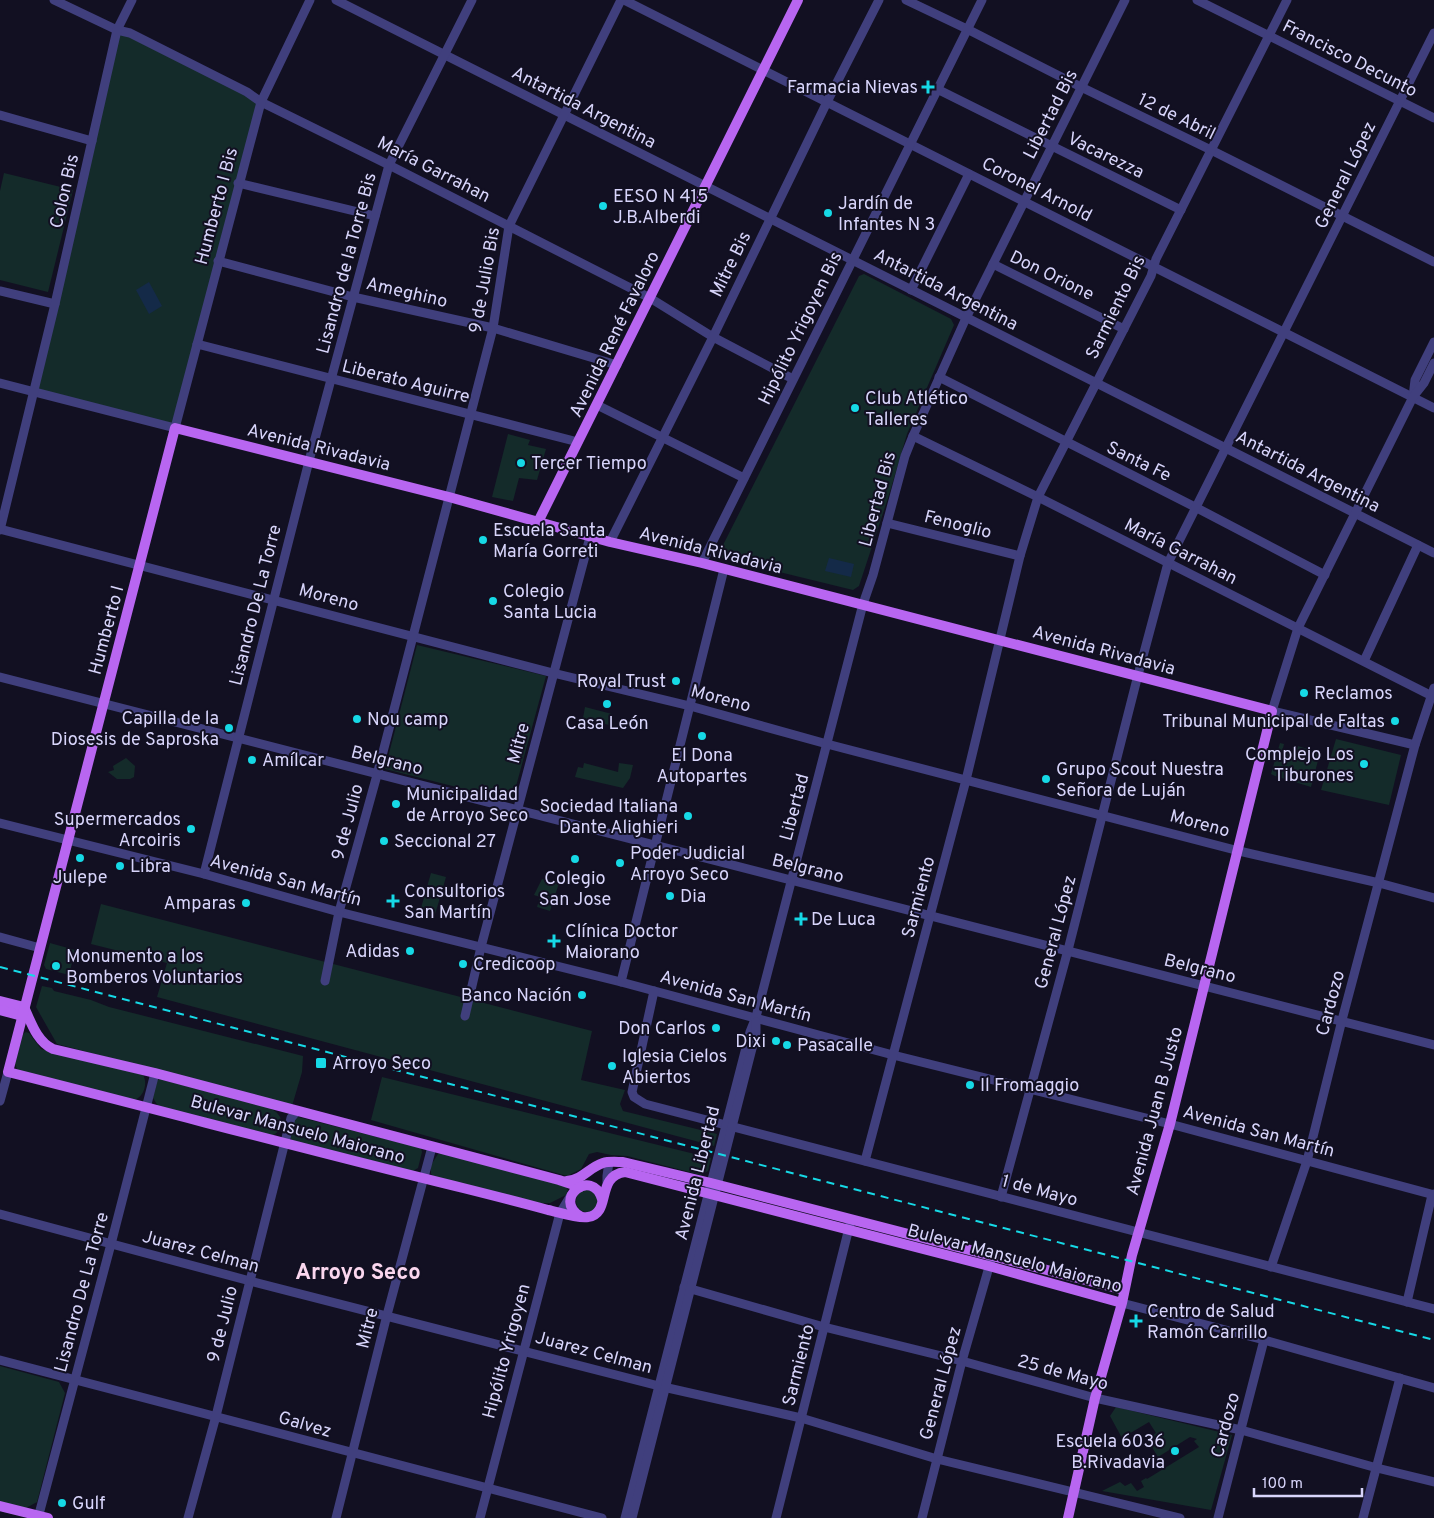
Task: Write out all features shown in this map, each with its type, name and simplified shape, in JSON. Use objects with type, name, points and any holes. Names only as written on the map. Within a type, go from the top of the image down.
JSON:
[{"type":"main road","name":"Avenida René Favaloro","points":[[538,522],[798,0]]},
{"type":"main road","name":"Avenida Rivadavia","points":[[175,428],[449,497],[590,537],[863,604],[1272,711]]},
{"type":"main road","name":"Humberto I","points":[[22,1016],[175,428]]},
{"type":"main road","name":"Avenida Juan B Justo","points":[[1068,1518],[1095,1398],[1170,1124],[1272,711]]},
{"type":"main road","points":[[0,1001],[22,1016],[34,1028]]},
{"type":"main road","points":[[0,1010],[22,1016]]},
{"type":"main road","points":[[8,1072],[22,1016]]},
{"type":"main road","name":"Bulevar Mansuelo Maiorano","points":[[22,1016],[34,1028],[41,1041],[46,1046],[54,1049],[154,1073],[581,1186],[593,1187],[602,1199]]},
{"type":"main road","name":"Bulevar Mansuelo Maiorano","points":[[8,1072],[560,1213],[580,1216]]},
{"type":"main road","points":[[565,1181],[578,1179],[602,1163],[609,1162]]},
{"type":"main road","name":"Bulevar Mansuelo Maiorano","points":[[609,1162],[623,1162],[848,1230],[1124,1290]]},
{"type":"main road","points":[[590,1171],[581,1186],[572,1195],[570,1203],[573,1210],[580,1216],[588,1217],[600,1210],[608,1185]]},
{"type":"main road","name":"Bulevar Mansuelo Maiorano","points":[[608,1185],[610,1178],[617,1173],[625,1172],[851,1220],[991,1261],[1122,1303]]},
{"type":"main road","points":[[0,1506],[42,1517]]},
{"type":"street","name":"María Garrahan","points":[[54,0],[117,30],[130,33],[247,92],[261,102],[650,298],[714,337],[793,379]]},
{"type":"street","name":"Colon Bis","points":[[0,529],[55,304],[117,30],[132,0]]},
{"type":"street","name":"Humberto I Bis","points":[[175,428],[238,183],[261,102],[310,0]]},
{"type":"street","name":"Antartida Argentina","points":[[336,0],[1434,553]]},
{"type":"street","name":"Lisandro de la Torre Bis","points":[[309,461],[389,165],[472,0]]},
{"type":"street","name":"Coronel Arnold","points":[[623,0],[1434,408]]},
{"type":"street","name":"9 de Julio Bis","points":[[449,497],[493,328],[509,226],[623,0]]},
{"type":"street","name":"Mitre Bis","points":[[610,542],[714,337],[827,102],[879,0]]},
{"type":"street","name":"12 de Abril","points":[[906,0],[1212,150],[1434,262]]},
{"type":"street","name":"Hipólito Yrigoyen Bis","points":[[702,563],[982,0]]},
{"type":"street","name":"Libertad Bis","points":[[863,604],[905,456],[913,436],[966,318],[1125,0]]},
{"type":"street","name":"Francisco Decunto","points":[[1197,0],[1434,118]]},
{"type":"street","name":"Sarmiento Bis","points":[[1001,640],[1020,556],[1038,497],[1151,276],[1181,210],[1287,0]]},
{"type":"street","name":"General López","points":[[1001,1197],[1068,950],[1168,563],[1434,33]]},
{"type":"street","name":"Vacarezza","points":[[937,89],[1181,210]]},
{"type":"street","points":[[0,115],[92,141]]},
{"type":"street","points":[[911,290],[970,174]]},
{"type":"street","points":[[238,183],[375,216]]},
{"type":"street","name":"Ameghino","points":[[218,261],[354,297],[493,328],[617,365]]},
{"type":"street","name":"Don Orione","points":[[993,264],[1124,329]]},
{"type":"street","points":[[0,291],[55,304]]},
{"type":"street","points":[[1413,397],[1415,380],[1434,342]]},
{"type":"street","name":"Liberato Aguirre","points":[[197,344],[578,442]]},
{"type":"street","points":[[1272,711],[1298,628],[1413,397],[1424,383],[1434,363]]},
{"type":"street","name":"Santa Fe","points":[[939,377],[1325,575]]},
{"type":"street","name":"Avenida Rivadavia","points":[[0,383],[175,428]]},
{"type":"street","points":[[597,405],[744,478]]},
{"type":"street","name":"María Garrahan","points":[[913,436],[1364,662],[1433,693]]},
{"type":"street","name":"Lisandro De La Torre","points":[[204,874],[309,461]]},
{"type":"street","name":"9 de Julio","points":[[325,982],[339,912],[377,775],[449,497]]},
{"type":"street","name":"Fenoglio","points":[[887,523],[1020,556]]},
{"type":"street","name":"Moreno","points":[[0,529],[553,673],[690,706],[966,780],[1434,898]]},
{"type":"street","name":"Mitre","points":[[465,1016],[517,808],[590,537]]},
{"type":"street","points":[[1364,662],[1418,545]]},
{"type":"street","points":[[620,982],[724,569]]},
{"type":"street","name":"Libertad","points":[[756,1017],[863,604]]},
{"type":"street","name":"Sarmiento","points":[[865,1162],[1001,640]]},
{"type":"street","name":"Belgrano","points":[[0,677],[377,775],[517,808],[654,845],[1434,1045]]},
{"type":"street","name":"Cardozo","points":[[1271,1267],[1307,1161],[1342,1020],[1415,745],[1433,693]]},
{"type":"street","name":"Avenida Rivadavia","points":[[1272,711],[1415,745]]},
{"type":"street","name":"Avenida San Martín","points":[[0,823],[204,874],[339,912],[756,1017],[1030,1090],[1170,1124],[1433,1195]]},
{"type":"street","points":[[0,937],[40,948]]},
{"type":"street","name":"1 de Mayo","points":[[654,991],[632,1092],[638,1101],[645,1104],[1434,1309]]},
{"type":"street","name":"Avenida Libertad","points":[[632,1518],[729,1126],[750,1032],[756,1017]]},
{"type":"street","points":[[0,1101],[8,1072]]},
{"type":"street","name":"Lisandro De La Torre","points":[[42,1517],[75,1379],[154,1073]]},
{"type":"street","name":"9 de Julio","points":[[188,1518],[216,1416],[291,1118],[297,1111]]},
{"type":"street","name":"Mitre","points":[[336,1518],[432,1147]]},
{"type":"street","points":[[608,1185],[609,1162]]},
{"type":"street","name":"Hipólito Yrigoyen","points":[[480,1518],[560,1213],[572,1195]]},
{"type":"street","points":[[1407,1302],[1433,1195]]},
{"type":"street","name":"Juarez Celman","points":[[0,1214],[250,1281],[663,1387],[801,1418],[937,1459],[1180,1518]]},
{"type":"street","name":"Sarmiento","points":[[776,1518],[851,1220]]},
{"type":"street","name":"General López","points":[[922,1518],[962,1361],[991,1261]]},
{"type":"street","name":"25 de Mayo","points":[[688,1288],[824,1327],[962,1361],[1095,1398],[1241,1430],[1434,1482]]},
{"type":"street","name":"Bulevar Mansuelo Maiorano","points":[[1122,1303],[1264,1340],[1434,1388]]},
{"type":"street","name":"Cardozo","points":[[1218,1518],[1264,1340]]},
{"type":"street","name":"Galvez","points":[[0,1360],[216,1416],[352,1454],[602,1518]]},
{"type":"street","points":[[1364,1518],[1400,1378]]},
{"type":"street","name":"Avenida Libertad","points":[[626,1518],[663,1387]]},
{"type":"green space","points":[[117,30],[261,102],[175,428],[34,392]]},
{"type":"green space","points":[[4,173],[73,190],[48,292],[0,280],[0,191]]},
{"type":"green space","name":"Club Atlético Talleres","points":[[864,274],[951,319],[954,325],[907,434],[859,586],[853,590],[722,558],[720,551],[859,276]]},
{"type":"green space","name":"Tercer Tiempo","points":[[508,434],[530,440],[528,445],[546,449],[537,480],[519,478],[513,501],[492,497]]},
{"type":"green space","points":[[417,645],[546,676],[512,801],[385,769]]},
{"type":"green space","points":[[585,707],[612,714],[609,725],[583,718]]},
{"type":"green space","name":"Complejo Los Tiburones","points":[[1336,739],[1401,755],[1389,805],[1321,790]]},
{"type":"green space","points":[[1280,743],[1284,744],[1282,752],[1295,755],[1298,746],[1320,753],[1311,787],[1271,774]]},
{"type":"green space","points":[[126,758],[135,766],[134,777],[130,779],[117,779],[108,772],[114,770],[113,766]]},
{"type":"green space","points":[[584,763],[618,772],[619,763],[633,765],[630,778],[623,788],[575,777],[578,767],[583,768]]},
{"type":"green space","points":[[431,873],[446,877],[434,918],[419,915]]},
{"type":"green space","points":[[542,879],[559,883],[550,911],[537,907],[540,897],[534,895]]},
{"type":"green space","points":[[101,904],[592,1031],[581,1080],[625,1090],[620,1104],[623,1111],[717,1134],[714,1146],[157,997],[167,963],[91,944]]},
{"type":"green space","points":[[50,943],[75,950],[69,975],[46,969],[44,965]]},
{"type":"green space","points":[[42,986],[109,1007],[303,1056],[302,1072],[292,1106],[57,1044],[36,1007]]},
{"type":"green space","points":[[29,1033],[41,1049],[143,1075],[145,1082],[143,1093],[134,1100],[22,1072],[17,1069],[15,1064],[23,1034]]},
{"type":"green space","points":[[382,1077],[711,1158],[708,1171],[701,1175],[627,1156],[597,1152],[589,1154],[581,1169],[567,1176],[371,1120]]},
{"type":"green space","points":[[159,1079],[270,1108],[280,1117],[279,1131],[272,1136],[158,1106],[153,1098]]},
{"type":"green space","points":[[298,1117],[421,1148],[422,1152],[418,1168],[411,1172],[293,1141],[290,1138],[294,1119]]},
{"type":"green space","points":[[442,1153],[565,1185],[568,1190],[566,1195],[550,1203],[539,1203],[435,1178],[431,1174],[431,1165],[438,1154]]},
{"type":"green space","points":[[587,1190],[595,1193],[598,1201],[595,1209],[587,1212],[579,1209],[576,1201],[579,1193]]},
{"type":"green space","points":[[0,1366],[59,1382],[65,1393],[37,1502],[26,1508],[0,1502]]},
{"type":"green space","name":"Escuela 6036 B.Rivadavia","points":[[1116,1407],[1232,1435],[1211,1510],[1102,1491],[1120,1482],[1125,1486],[1131,1483],[1137,1491],[1144,1487],[1141,1481],[1199,1447],[1194,1441],[1197,1439],[1190,1437],[1158,1457],[1147,1439],[1156,1433],[1149,1422],[1122,1438],[1110,1416]]},
{"type":"water","points":[[149,282],[162,306],[149,314],[136,290]]},
{"type":"water","points":[[829,558],[854,564],[851,577],[825,571]]},
{"type":"railway","points":[[0,967],[1434,1340]]},
{"type":"place","name":"Farmacia Nievas","points":[[928,87]]},
{"type":"place","name":"EESO N 415 J.B.Alberdi","points":[[603,206]]},
{"type":"place","name":"Jardín de Infantes N 3","points":[[828,213]]},
{"type":"place","name":"Club Atlético Talleres","points":[[855,408]]},
{"type":"place","name":"Tercer Tiempo","points":[[521,463]]},
{"type":"place","name":"Escuela Santa María Gorreti","points":[[483,540]]},
{"type":"place","name":"Colegio Santa Lucia","points":[[493,601]]},
{"type":"place","name":"Royal Trust","points":[[676,681]]},
{"type":"place","name":"Reclamos","points":[[1304,693]]},
{"type":"place","name":"Casa León","points":[[607,704]]},
{"type":"place","name":"Nou camp","points":[[357,719]]},
{"type":"place","name":"Tribunal Municipal de Faltas","points":[[1395,721]]},
{"type":"place","name":"Capilla de la Diosesis de Saproska","points":[[229,728]]},
{"type":"place","name":"El Dona Autopartes","points":[[702,736]]},
{"type":"place","name":"Amílcar","points":[[252,760]]},
{"type":"place","name":"Complejo Los Tiburones","points":[[1364,764]]},
{"type":"place","name":"Grupo Scout Nuestra Señora de Luján","points":[[1046,779]]},
{"type":"place","name":"Municipalidad de Arroyo Seco","points":[[396,804]]},
{"type":"place","name":"Sociedad Italiana Dante Alighieri","points":[[688,816]]},
{"type":"place","name":"Supermercados Arcoiris","points":[[191,829]]},
{"type":"place","name":"Seccional 27","points":[[384,841]]},
{"type":"place","name":"Julepe","points":[[80,858]]},
{"type":"place","name":"Colegio San Jose","points":[[575,859]]},
{"type":"place","name":"Poder Judicial Arroyo Seco","points":[[620,863]]},
{"type":"place","name":"Libra","points":[[120,866]]},
{"type":"place","name":"Dia","points":[[670,896]]},
{"type":"place","name":"Consultorios San Martín","points":[[393,901]]},
{"type":"place","name":"Amparas","points":[[246,903]]},
{"type":"place","name":"De Luca","points":[[801,919]]},
{"type":"place","name":"Clínica Doctor Maiorano","points":[[554,941]]},
{"type":"place","name":"Adidas","points":[[410,951]]},
{"type":"place","name":"Credicoop","points":[[463,964]]},
{"type":"place","name":"Monumento a los Bomberos Voluntarios","points":[[56,966]]},
{"type":"place","name":"Banco Nación","points":[[582,995]]},
{"type":"place","name":"Don Carlos","points":[[716,1028]]},
{"type":"place","name":"Dixi","points":[[776,1041]]},
{"type":"place","name":"Pasacalle","points":[[787,1045]]},
{"type":"place","name":"Arroyo Seco","points":[[321,1063]]},
{"type":"place","name":"Iglesia Cielos Abiertos","points":[[612,1066]]},
{"type":"place","name":"Il Fromaggio","points":[[970,1085]]},
{"type":"place","name":"Centro de Salud Ramón Carrillo","points":[[1136,1321]]},
{"type":"place","name":"Escuela 6036 B.Rivadavia","points":[[1175,1451]]},
{"type":"place","name":"Gulf","points":[[62,1503]]},
{"type":"district","name":"Arroyo Seco","points":[[358,1271]]}]
